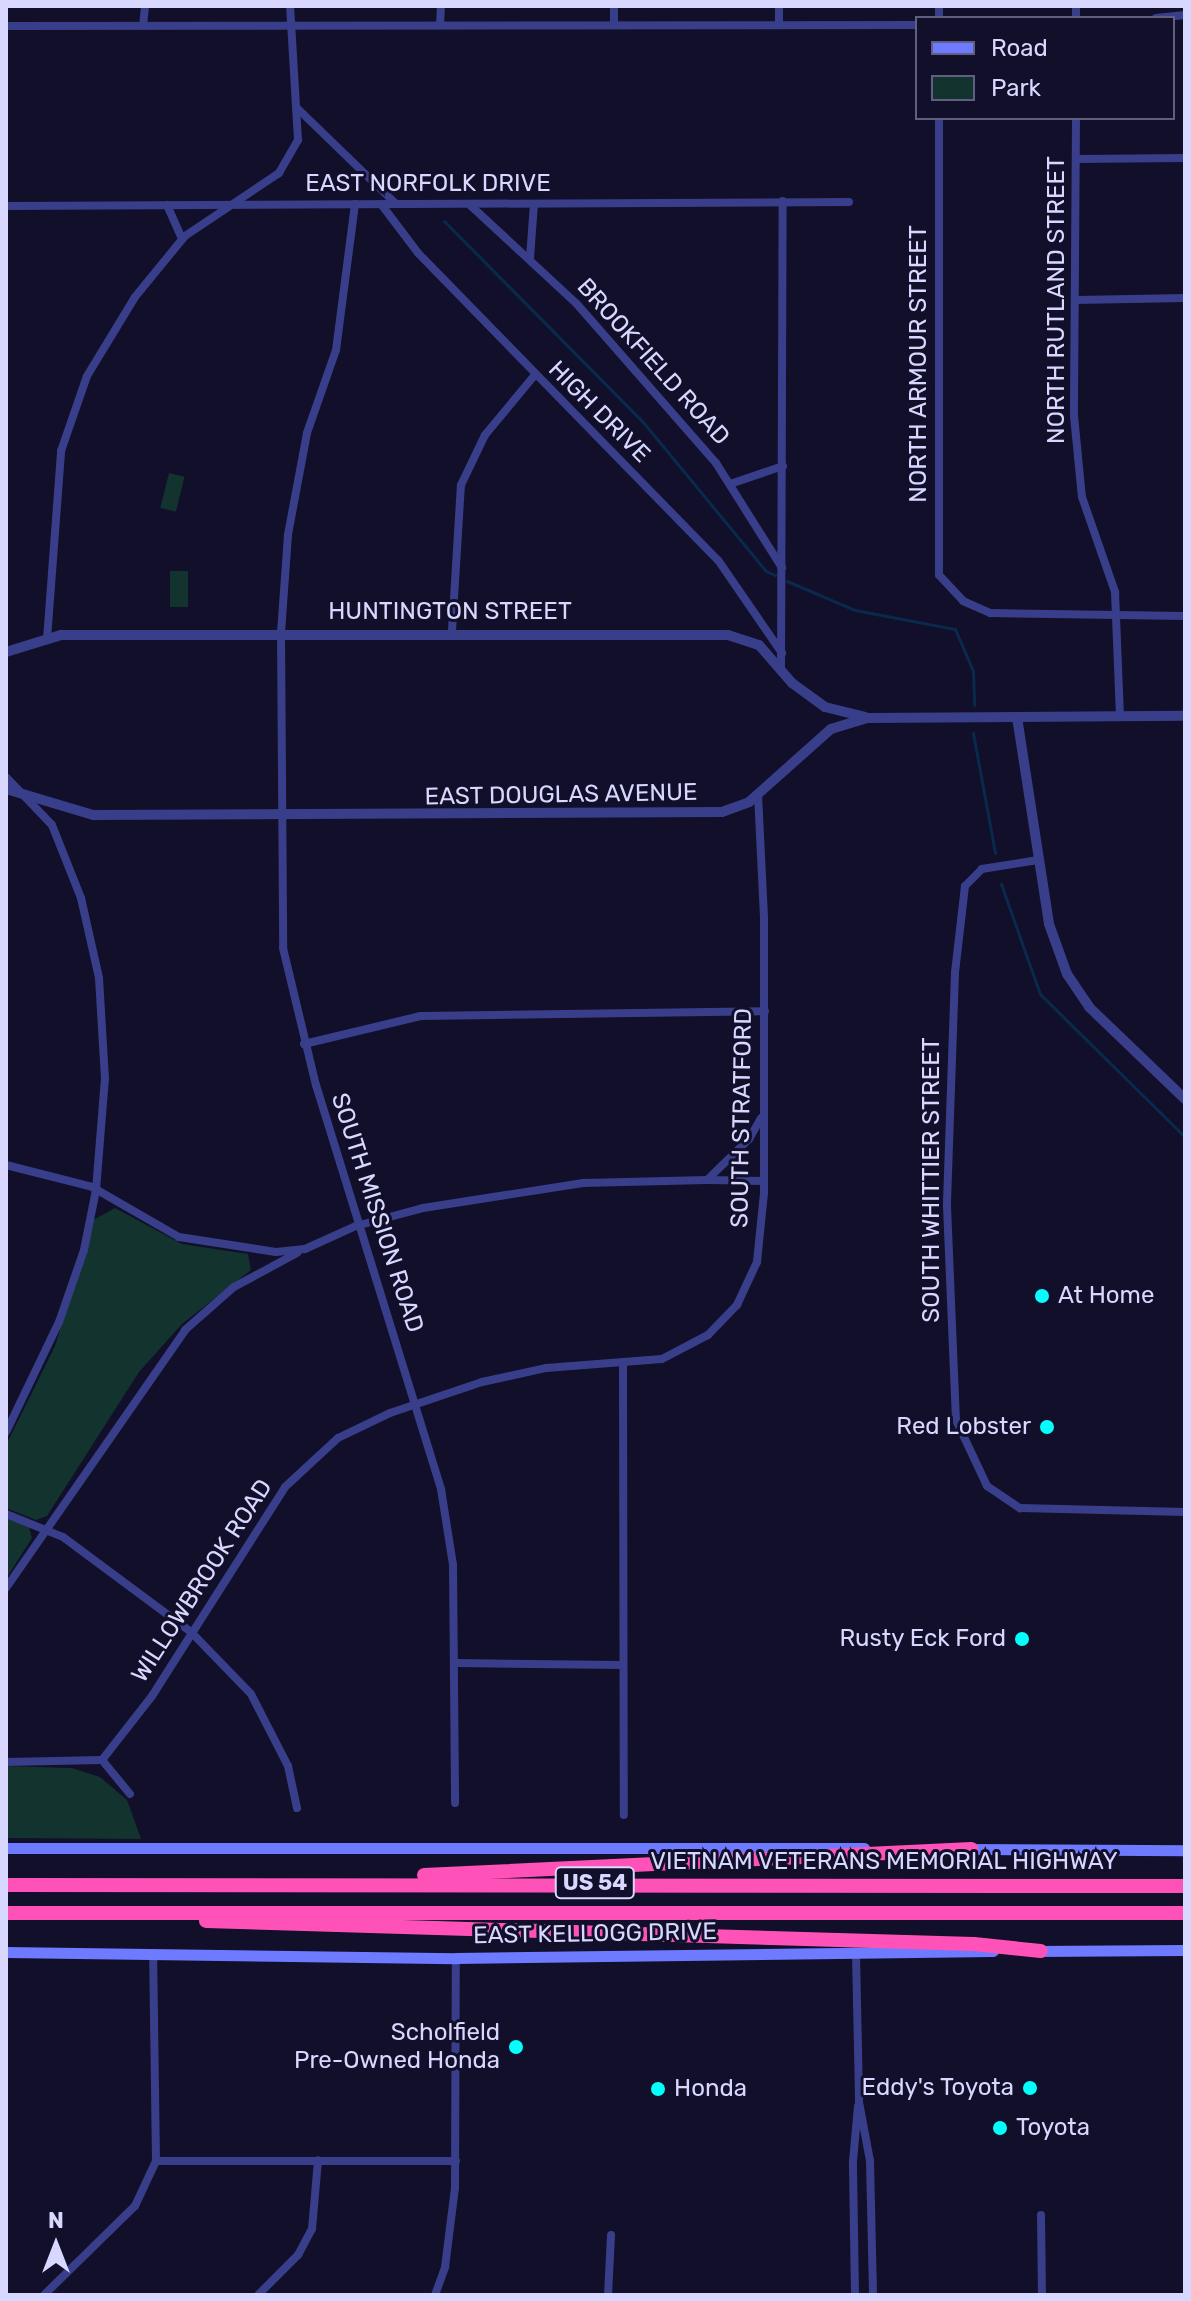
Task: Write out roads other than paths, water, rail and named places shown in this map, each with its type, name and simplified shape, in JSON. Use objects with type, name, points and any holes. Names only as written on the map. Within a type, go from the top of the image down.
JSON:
[{"type":"highway","points":[[203,1886],[971,1849]]},
{"type":"highway","name":"VIETNAM VETERANS MEMORIAL HIGHWAY","points":[[6,1885],[1185,1886]]},
{"type":"highway","points":[[6,1913],[974,1944],[1041,1951]]},
{"type":"highway","name":"VIETNAM VETERANS MEMORIAL HIGHWAY","points":[[6,1913],[1185,1913]]},
{"type":"main road","points":[[6,1848],[1185,1850]]},
{"type":"main road","name":"EAST KELLOGG DRIVE","points":[[6,1952],[456,1958],[1185,1950]]},
{"type":"street","points":[[143,26],[145,6]]},
{"type":"street","points":[[47,639],[61,451],[87,376],[135,297],[182,239],[279,173],[298,140],[290,6]]},
{"type":"street","points":[[440,25],[441,6]]},
{"type":"street","points":[[614,6],[614,25]]},
{"type":"street","points":[[779,6],[779,25]]},
{"type":"street","points":[[6,26],[915,25]]},
{"type":"street","points":[[297,108],[396,204]]},
{"type":"street","name":"NORTH ARMOUR STREET","points":[[939,120],[939,575],[963,601],[990,613],[1117,616]]},
{"type":"street","name":"NORTH RUTLAND STREET","points":[[1076,120],[1074,416],[1082,497],[1115,592],[1120,716]]},
{"type":"street","points":[[1076,159],[1185,158]]},
{"type":"street","points":[[781,671],[783,201]]},
{"type":"street","name":"EAST NORFOLK DRIVE","points":[[6,206],[849,202]]},
{"type":"street","name":"SOUTH MISSION ROAD","points":[[355,204],[336,350],[307,433],[288,535],[281,632],[283,948],[304,1044],[416,1404],[443,1504],[453,1565],[455,1803]]},
{"type":"street","name":"HIGH DRIVE","points":[[381,204],[418,253],[534,376],[718,560],[782,653]]},
{"type":"street","name":"BROOKFIELD ROAD","points":[[469,204],[576,303],[730,484],[782,568]]},
{"type":"street","points":[[530,258],[534,204]]},
{"type":"street","points":[[167,205],[182,239]]},
{"type":"street","points":[[1076,300],[1185,298]]},
{"type":"street","points":[[452,631],[461,485],[485,435],[534,376]]},
{"type":"street","points":[[730,484],[783,466]]},
{"type":"street","points":[[1117,616],[1185,616]]},
{"type":"street","name":"HUNTINGTON STREET","points":[[8,653],[47,639],[281,632],[728,635],[759,645],[781,671],[825,707],[867,718]]},
{"type":"street","name":"EAST DOUGLAS AVENUE","points":[[6,789],[93,815],[656,816],[722,812],[758,794],[831,729],[867,718],[1185,716]]},
{"type":"street","points":[[1017,717],[1049,924],[1067,974],[1089,1007],[1185,1099]]},
{"type":"street","points":[[6,777],[52,825],[65,854],[99,978],[105,1078],[96,1190],[59,1322],[6,1432]]},
{"type":"street","name":"SOUTH STRATFORD","points":[[623,1363],[662,1359],[693,1345],[737,1305],[757,1262],[764,1181],[762,1110],[765,1011],[758,794]]},
{"type":"street","name":"SOUTH WHITTIER STREET","points":[[1038,860],[982,869],[965,886],[955,973],[947,1206],[956,1420],[987,1486],[1011,1505],[1042,1512],[1185,1512]]},
{"type":"street","points":[[304,1044],[421,1016],[765,1011]]},
{"type":"street","points":[[707,1180],[749,1139],[762,1110]]},
{"type":"street","points":[[6,1165],[96,1190],[179,1237],[276,1252],[305,1249]]},
{"type":"street","points":[[6,1588],[185,1330],[234,1287],[305,1249],[359,1225],[423,1208],[583,1183],[764,1181]]},
{"type":"street","points":[[623,1363],[624,1815]]},
{"type":"street","name":"WILLOWBROOK ROAD","points":[[102,1760],[152,1696],[285,1487],[338,1438],[416,1404],[546,1368],[623,1363]]},
{"type":"street","points":[[6,1514],[46,1530],[109,1568],[191,1632],[251,1694],[288,1766],[297,1808]]},
{"type":"street","points":[[456,1663],[623,1665]]},
{"type":"street","points":[[6,1762],[102,1760],[130,1794]]},
{"type":"street","points":[[44,2295],[135,2206],[156,2161],[153,1954]]},
{"type":"street","points":[[855,2295],[853,2161],[859,2102],[856,1954]]},
{"type":"street","points":[[435,2295],[445,2267],[456,2161],[456,1958]]},
{"type":"street","points":[[859,2102],[870,2161],[873,2295]]},
{"type":"street","points":[[258,2295],[298,2255],[312,2229],[318,2160]]},
{"type":"street","points":[[156,2161],[456,2161]]},
{"type":"street","points":[[853,2161],[870,2161]]},
{"type":"street","points":[[1041,2215],[1042,2295]]},
{"type":"street","points":[[608,2295],[611,2235]]},
{"type":"waterway","points":[[444,221],[643,422],[766,571],[775,575]]},
{"type":"waterway","points":[[787,581],[855,610],[955,629],[973,671],[974,705]]},
{"type":"waterway","points":[[973,733],[995,853]]},
{"type":"waterway","points":[[1001,884],[1040,994],[1185,1137]]},
{"type":"place","name":"At Home","points":[[1042,1296]]},
{"type":"place","name":"Red Lobster","points":[[1047,1427]]},
{"type":"place","name":"Rusty Eck Ford","points":[[1022,1639]]},
{"type":"place","name":"Scholfield Pre-Owned Honda","points":[[516,2047]]},
{"type":"place","name":"Eddy's Toyota","points":[[1030,2088]]},
{"type":"place","name":"Honda","points":[[658,2089]]},
{"type":"place","name":"Toyota","points":[[1000,2128]]}]
